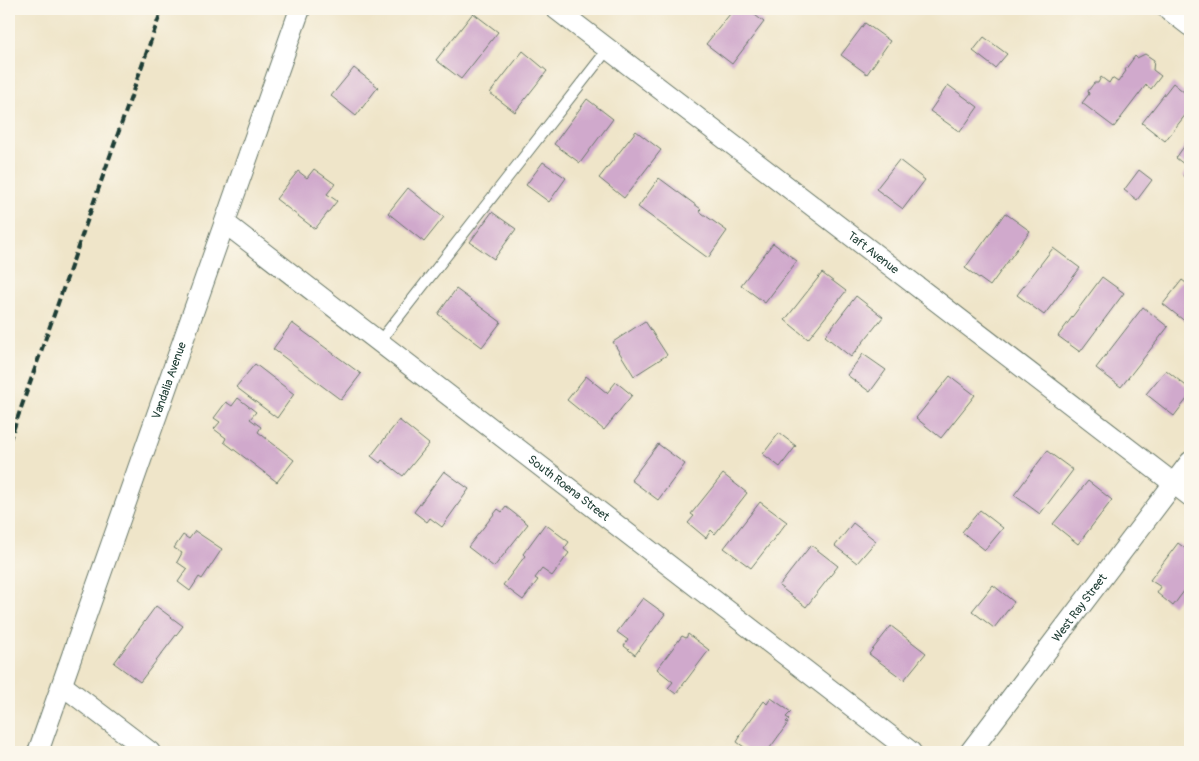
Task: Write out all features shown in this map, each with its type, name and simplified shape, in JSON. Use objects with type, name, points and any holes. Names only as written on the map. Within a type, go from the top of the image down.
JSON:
[{"type":"street","name":"Vandalia Avenue","points":[[38,752],[300,9]]},
{"type":"street","name":"Taft Avenue","points":[[556,9],[1190,496]]},
{"type":"street","points":[[1168,9],[1190,26]]},
{"type":"street","name":"South Roena Street","points":[[225,223],[911,752]]},
{"type":"street","name":"West Ray Street","points":[[970,752],[1190,462]]},
{"type":"street","points":[[62,685],[150,752]]},
{"type":"lane","points":[[379,342],[608,49]]},
{"type":"building","points":[[734,9],[747,9],[764,22],[732,64],[706,44]]},
{"type":"building","points":[[473,13],[498,32],[461,79],[436,60]]},
{"type":"building","points":[[865,23],[890,41],[867,74],[841,55]]},
{"type":"building","points":[[984,37],[1007,54],[995,68],[973,51]]},
{"type":"building","points":[[523,51],[547,71],[515,112],[490,93]]},
{"type":"building","points":[[1145,54],[1154,60],[1153,70],[1161,76],[1151,89],[1146,85],[1114,127],[1082,103],[1089,94],[1088,91],[1094,83],[1098,83],[1101,77],[1109,83],[1112,78],[1118,82],[1135,56],[1137,58]]},
{"type":"building","points":[[354,68],[378,87],[356,116],[331,96]]},
{"type":"building","points":[[1173,83],[1190,97],[1190,109],[1165,141],[1142,123]]},
{"type":"building","points":[[948,85],[978,107],[960,132],[930,111]]},
{"type":"building","points":[[587,99],[613,119],[580,163],[554,144]]},
{"type":"building","points":[[636,131],[661,150],[624,198],[599,178]]},
{"type":"building","points":[[1190,138],[1190,181],[1183,176],[1189,168],[1176,158]]},
{"type":"building","points":[[899,160],[925,180],[903,209],[876,189]]},
{"type":"building","points":[[543,162],[566,178],[549,202],[526,185]]},
{"type":"building","points":[[314,169],[335,184],[327,194],[337,201],[315,229],[276,199],[298,171],[307,178]]},
{"type":"building","points":[[1139,170],[1152,180],[1137,200],[1124,190]]},
{"type":"building","points":[[659,178],[727,231],[708,258],[638,207]]},
{"type":"building","points":[[408,188],[444,217],[424,242],[388,213]]},
{"type":"building","points":[[492,212],[516,229],[494,259],[470,242]]},
{"type":"building","points":[[1005,213],[1030,231],[990,286],[965,268]]},
{"type":"building","points":[[773,243],[797,261],[765,303],[741,285]]},
{"type":"building","points":[[1053,248],[1080,268],[1044,315],[1017,295]]},
{"type":"building","points":[[822,273],[846,291],[808,339],[785,320]]},
{"type":"building","points":[[1102,277],[1124,293],[1080,352],[1058,336]]},
{"type":"building","points":[[1182,280],[1190,286],[1190,318],[1187,323],[1163,304]]},
{"type":"building","points":[[456,289],[501,322],[482,347],[438,314]]},
{"type":"building","points":[[856,296],[883,317],[851,357],[825,336]]},
{"type":"building","points":[[1143,307],[1168,327],[1121,387],[1096,368]]},
{"type":"building","points":[[645,321],[667,355],[634,376],[613,342]]},
{"type":"building","points":[[292,323],[361,374],[341,400],[273,349]]},
{"type":"building","points":[[863,354],[886,370],[870,392],[847,375]]},
{"type":"building","points":[[255,364],[294,394],[277,418],[236,387]]},
{"type":"building","points":[[1166,370],[1190,389],[1190,395],[1174,416],[1146,394]]},
{"type":"building","points":[[586,376],[607,393],[616,382],[632,395],[604,430],[567,400]]},
{"type":"building","points":[[950,376],[975,395],[941,438],[916,418]]},
{"type":"building","points":[[238,398],[256,412],[250,419],[261,427],[258,432],[294,460],[277,482],[224,442],[226,438],[214,429],[220,422],[214,418],[226,402],[232,406]]},
{"type":"building","points":[[399,420],[429,444],[403,476],[382,460],[380,463],[371,456]]},
{"type":"building","points":[[779,433],[796,446],[780,467],[763,454]]},
{"type":"building","points":[[658,444],[685,464],[658,500],[631,480]]},
{"type":"building","points":[[1047,451],[1073,470],[1040,514],[1014,495]]},
{"type":"building","points":[[444,471],[469,489],[442,527],[430,518],[427,522],[414,512]]},
{"type":"building","points":[[723,474],[747,493],[715,534],[711,530],[706,538],[688,523],[694,516],[691,514]]},
{"type":"building","points":[[1088,481],[1112,500],[1078,544],[1053,524]]},
{"type":"building","points":[[760,502],[787,522],[751,568],[724,548]]},
{"type":"building","points":[[506,507],[528,524],[494,567],[468,547],[498,509],[502,512]]},
{"type":"building","points":[[980,510],[1003,528],[985,550],[962,532]]},
{"type":"building","points":[[853,523],[876,541],[857,563],[835,546]]},
{"type":"building","points":[[545,524],[569,542],[564,549],[569,553],[552,576],[542,569],[535,578],[538,580],[523,600],[503,585],[525,556],[523,554]]},
{"type":"building","points":[[195,531],[222,549],[202,579],[199,577],[190,591],[178,582],[187,569],[177,562],[182,553],[174,548],[183,535],[189,539]]},
{"type":"building","points":[[1178,543],[1190,552],[1190,583],[1173,606],[1157,593],[1161,587],[1150,580]]},
{"type":"building","points":[[811,545],[838,566],[806,607],[779,586]]},
{"type":"building","points":[[993,585],[1014,602],[994,628],[972,611]]},
{"type":"building","points":[[643,598],[665,614],[635,655],[624,646],[628,640],[617,632]]},
{"type":"building","points":[[156,606],[183,626],[140,682],[114,663]]},
{"type":"building","points":[[891,626],[926,653],[904,680],[869,654]]},
{"type":"building","points":[[688,634],[709,650],[676,694],[668,688],[673,682],[657,669],[682,636],[686,638]]},
{"type":"building","points":[[771,698],[791,712],[786,717],[789,719],[786,722],[788,723],[767,752],[751,752],[737,742],[739,736],[764,701],[767,704]]},
{"type":"railway","points":[[9,442],[162,9]]}]
